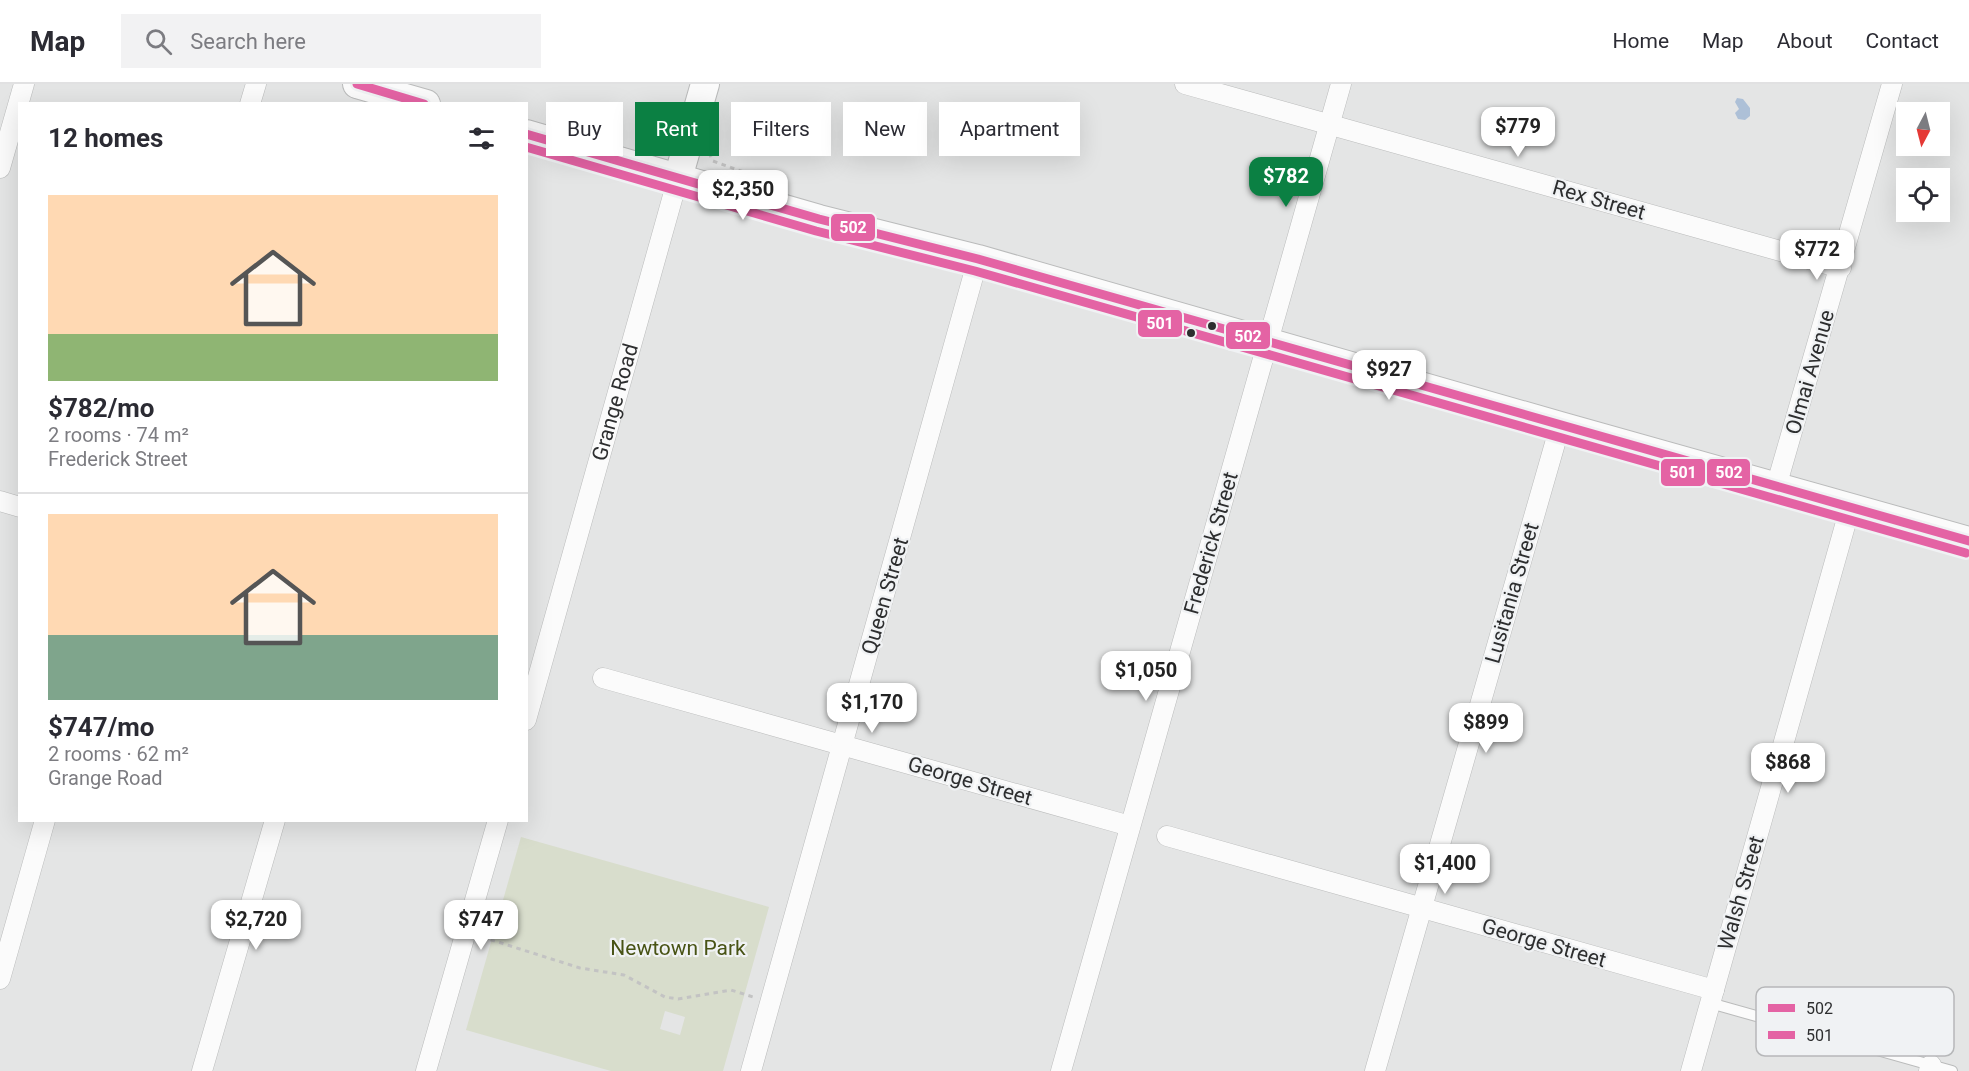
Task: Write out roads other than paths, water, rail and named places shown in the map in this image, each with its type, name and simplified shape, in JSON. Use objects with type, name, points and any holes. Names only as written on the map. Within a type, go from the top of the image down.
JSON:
[{"type":"main road","points":[[357,84],[419,102]]},
{"type":"main road","name":"Grange Road","points":[[678,178],[705,84]]},
{"type":"main road","points":[[528,135],[819,219],[978,259],[1969,541]]},
{"type":"street","points":[[19,102],[24,84]]},
{"type":"street","points":[[251,102],[256,84]]},
{"type":"street","name":"Rex Street","points":[[1185,84],[1840,268]]},
{"type":"street","name":"Frederick Street","points":[[1061,1071],[1341,84]]},
{"type":"street","name":"Olmai Avenue","points":[[1776,487],[1892,84]]},
{"type":"street","points":[[0,168],[18,105]]},
{"type":"street","name":"Grange Road","points":[[528,713],[678,178]]},
{"type":"street","name":"Queen Street","points":[[752,1071],[978,259]]},
{"type":"street","name":"Lusitania Street","points":[[1375,1071],[1560,426]]},
{"type":"street","points":[[0,501],[18,506]]},
{"type":"street","name":"Walsh Street","points":[[1691,1071],[1850,508]]},
{"type":"street","name":"George Street","points":[[603,678],[1130,826]]},
{"type":"street","points":[[0,979],[44,822]]},
{"type":"street","points":[[202,1071],[274,822]]},
{"type":"street","points":[[426,1071],[497,822]]},
{"type":"street","name":"George Street","points":[[1167,836],[1422,908],[1712,997]]},
{"type":"lane","points":[[1712,997],[1756,1011]]},
{"type":"lane","points":[[1893,1056],[1930,1068],[1952,1071]]},
{"type":"water","points":[[1737,98],[1743,99],[1750,108],[1750,116],[1745,120],[1738,119],[1735,113],[1739,109],[1735,102]]},
{"type":"park label","name":"Newtown Park","points":[[678,948]]}]
